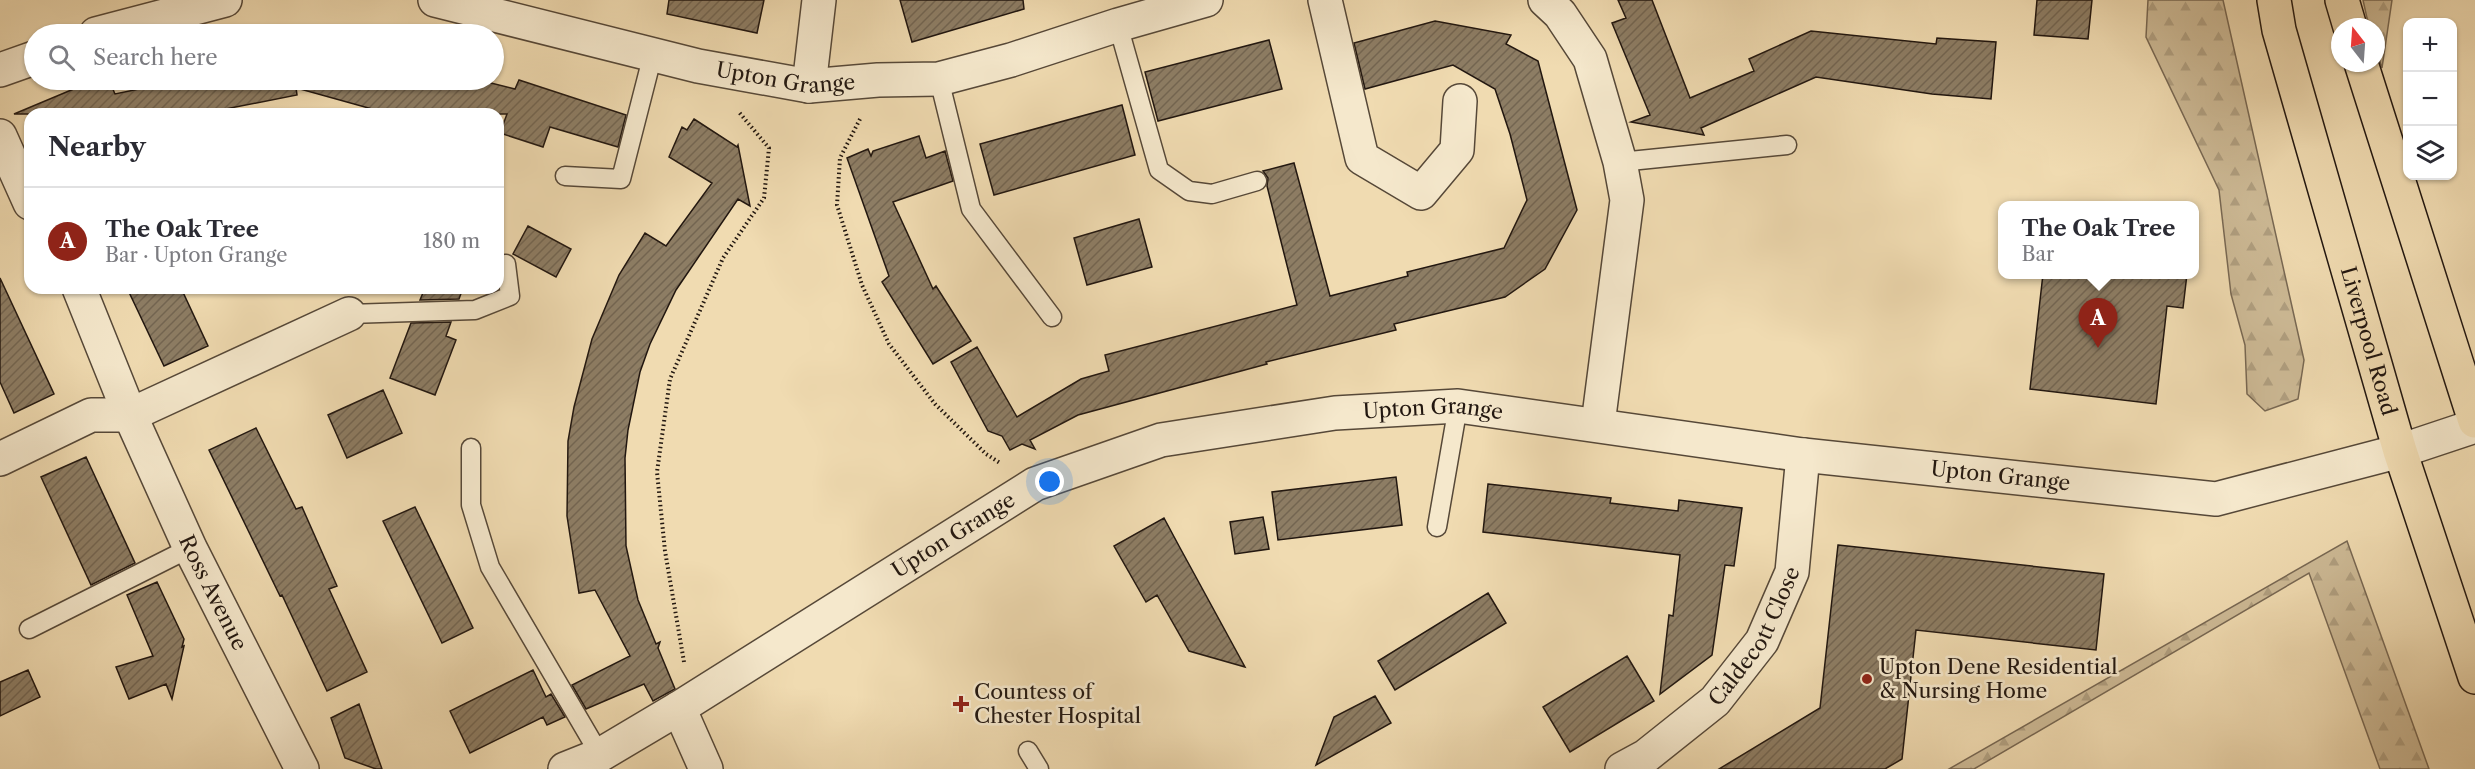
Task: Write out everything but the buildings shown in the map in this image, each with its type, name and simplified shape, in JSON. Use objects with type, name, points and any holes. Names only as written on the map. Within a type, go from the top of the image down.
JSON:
[{"type":"highway","name":"Liverpool Road","points":[[2274,0],[2283,41],[2400,451],[2475,677]]},
{"type":"highway","points":[[2342,0],[2347,18]]},
{"type":"highway","points":[[2364,72],[2475,423]]},
{"type":"street","points":[[134,24],[225,0]]},
{"type":"street","name":"Upton Grange","points":[[435,0],[698,66],[808,86],[879,80],[939,79],[1011,60],[1118,24],[1206,0]]},
{"type":"street","points":[[808,86],[819,0]]},
{"type":"street","points":[[1325,0],[1362,158],[1421,193],[1457,150],[1460,102]]},
{"type":"street","points":[[1545,0],[1560,14],[1590,59],[1620,162],[1627,200],[1598,424]]},
{"type":"street","points":[[0,70],[24,62]]},
{"type":"street","points":[[0,136],[24,189]]},
{"type":"street","name":"Ross Avenue","points":[[81,294],[130,415],[190,548],[302,769]]},
{"type":"street","points":[[0,459],[91,414],[130,415],[349,314]]},
{"type":"street","name":"Upton Grange","points":[[565,769],[600,755],[685,705],[1035,484],[1161,440],[1335,413],[1458,406],[1803,454],[2216,499],[2400,451],[2475,423]]},
{"type":"street","name":"Caldecott Close","points":[[1622,769],[1646,756],[1715,701],[1762,640],[1792,572],[1803,454]]},
{"type":"street","points":[[685,705],[706,769]]},
{"type":"lane","points":[[1118,24],[1159,170],[1189,190],[1212,194],[1257,182]]},
{"type":"lane","points":[[565,176],[621,179],[653,54]]},
{"type":"lane","points":[[939,79],[971,209],[1052,317]]},
{"type":"lane","points":[[1620,162],[1787,145]]},
{"type":"lane","points":[[349,314],[475,310],[510,296],[506,264]]},
{"type":"lane","points":[[1437,527],[1458,406]]},
{"type":"lane","points":[[471,448],[471,506],[490,567],[600,755]]},
{"type":"lane","points":[[29,629],[190,548]]},
{"type":"lane","points":[[1028,751],[1039,769]]},
{"type":"path","points":[[685,705],[657,472],[670,379],[723,258],[764,198],[769,148],[698,66]]},
{"type":"path","points":[[879,80],[840,158],[837,205],[862,285],[889,344],[935,404],[986,454],[1035,484]]},
{"type":"green space","points":[[2148,0],[2223,0],[2304,360],[2298,399],[2265,411],[2247,394],[2245,345],[2231,294],[2219,190],[2146,37]]},
{"type":"green space","points":[[2363,0],[2392,0],[2385,48],[2385,18],[2367,18]]},
{"type":"green space","points":[[2347,541],[2429,769],[2380,769],[2309,573],[1974,769],[1949,769]]},
{"type":"place","name":"The Oak Tree","points":[[2098,348]]},
{"type":"place","name":"Upton Dene Residential & Nursing Home","points":[[1867,679]]},
{"type":"place","name":"Countess of Chester Hospital","points":[[961,704]]}]
